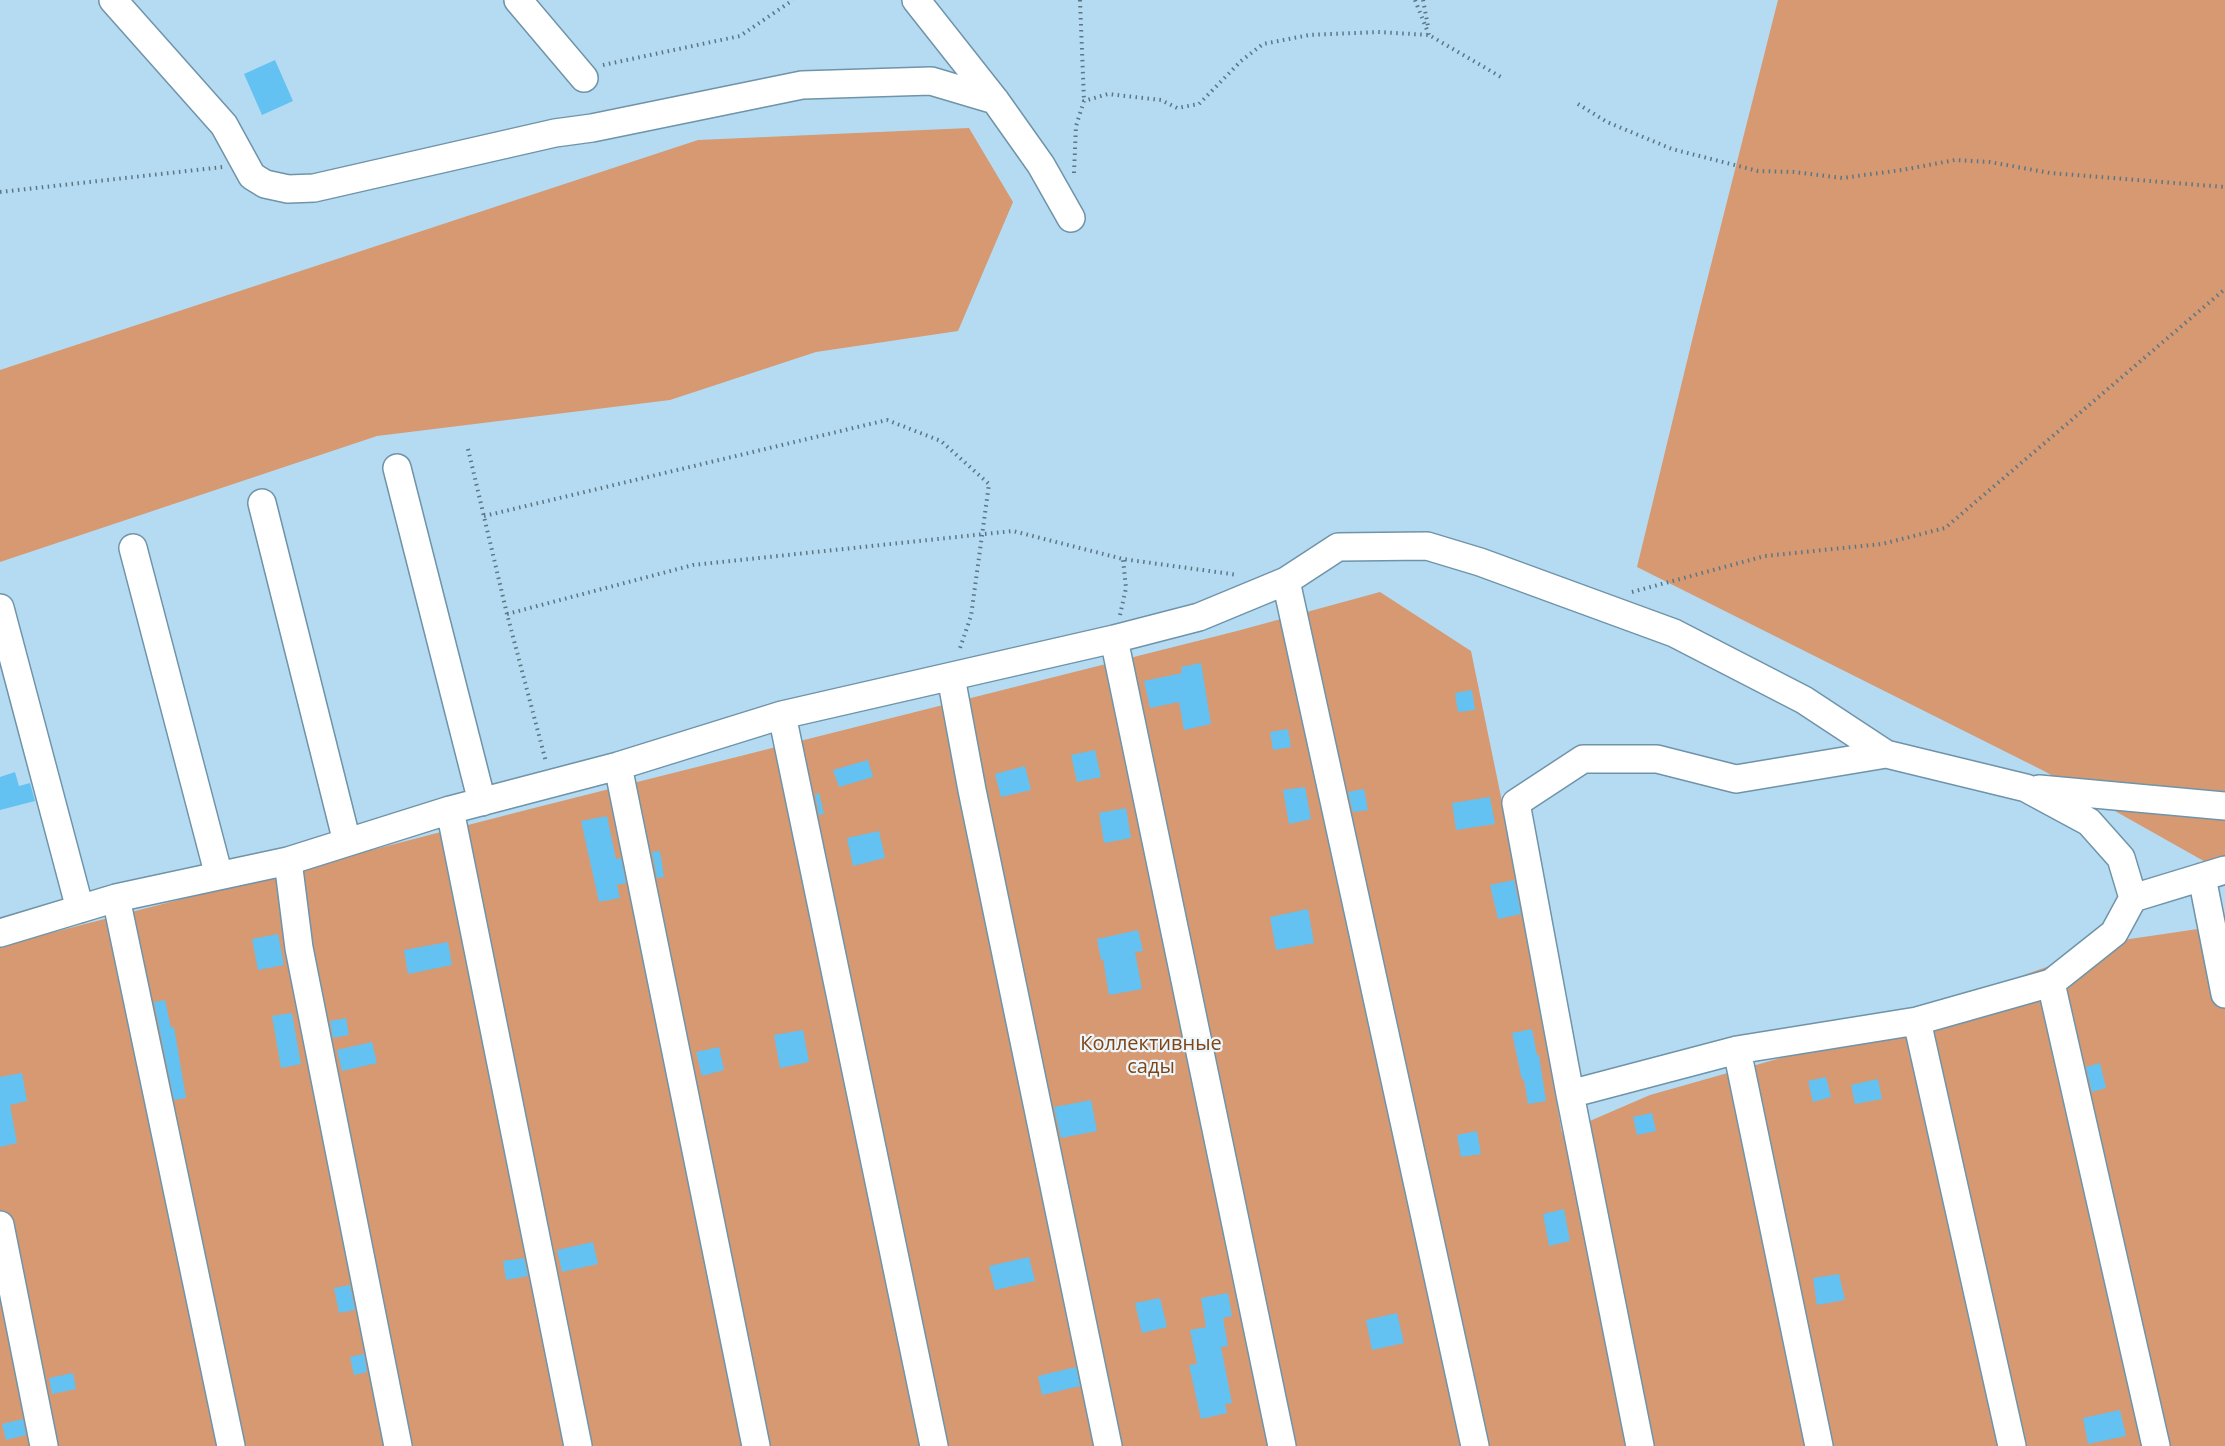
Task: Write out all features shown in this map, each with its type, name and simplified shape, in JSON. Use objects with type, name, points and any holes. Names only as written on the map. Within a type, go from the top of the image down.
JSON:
[{"type":"street","points":[[113,0],[224,125],[252,176],[266,184],[288,189],[314,188],[555,133],[592,128],[802,85],[931,81],[995,100]]},
{"type":"street","points":[[518,0],[584,78]]},
{"type":"street","points":[[916,0],[995,100],[1041,165],[1071,218]]},
{"type":"street","points":[[397,468],[482,802]]},
{"type":"street","points":[[262,503],[347,843]]},
{"type":"street","points":[[0,933],[116,898],[288,861],[450,810],[618,766],[782,715],[1114,639],[1199,617],[1286,581],[1338,547],[1427,546],[1480,562],[1674,633],[1804,700],[1886,754],[2026,788],[2225,806]]},
{"type":"street","points":[[133,548],[219,876]]},
{"type":"street","points":[[1286,581],[1475,1446]]},
{"type":"street","points":[[0,608],[80,909]]},
{"type":"street","points":[[1114,639],[1282,1446]]},
{"type":"street","points":[[951,677],[972,790],[1108,1446]]},
{"type":"street","points":[[782,715],[934,1446]]},
{"type":"street","points":[[1640,1446],[1570,1094],[1516,803],[1583,759],[1658,759],[1736,779],[1886,754]]},
{"type":"street","points":[[618,766],[756,1446]]},
{"type":"street","points":[[2026,788],[2089,822],[2121,858],[2133,898]]},
{"type":"street","points":[[450,810],[578,1446]]},
{"type":"street","points":[[288,861],[299,948],[398,1446]]},
{"type":"street","points":[[1570,1094],[1737,1050],[1917,1021],[2051,983],[2114,933],[2133,898],[2213,874],[2225,994]]},
{"type":"street","points":[[116,898],[231,1446]]},
{"type":"street","points":[[2051,983],[2156,1446]]},
{"type":"street","points":[[1917,1021],[2012,1446]]},
{"type":"street","points":[[1737,1050],[1819,1446]]},
{"type":"street","points":[[0,1225],[44,1446]]},
{"type":"path","points":[[584,78],[592,68],[740,36],[793,0]]},
{"type":"path","points":[[1073,183],[1076,126],[1084,101],[1080,0]]},
{"type":"path","points":[[1415,0],[1429,35]]},
{"type":"path","points":[[1424,0],[1429,35]]},
{"type":"path","points":[[1084,101],[1108,94],[1161,100],[1177,108],[1199,104],[1241,61],[1263,44],[1309,35],[1378,32],[1429,35],[1501,78]]},
{"type":"path","points":[[1578,104],[1607,122],[1672,149],[1758,171],[1794,172],[1842,178],[1955,160],[1990,162],[2050,173],[2225,187]]},
{"type":"path","points":[[0,192],[245,164]]},
{"type":"path","points":[[1625,592],[1765,556],[1882,543],[1945,528],[2225,289]]},
{"type":"path","points":[[484,516],[887,420],[941,441],[989,484],[971,616],[951,677]]},
{"type":"path","points":[[468,449],[507,614],[552,783]]},
{"type":"path","points":[[507,614],[693,565],[1013,531],[1123,559],[1243,576]]},
{"type":"path","points":[[1114,639],[1126,588],[1123,559]]},
{"type":"green space","points":[[1778,0],[2225,0],[2225,873],[2044,771],[1637,567]]},
{"type":"green space","points":[[969,128],[1013,202],[958,331],[816,352],[670,400],[377,436],[0,562],[0,370],[698,140]]},
{"type":"green space","name":"Коллективные сады","points":[[1380,592],[1471,651],[1515,865],[1562,1133],[1650,1095],[1823,1046],[2123,940],[2225,925],[2225,1446],[0,1446],[0,946],[530,809],[1237,631]]},
{"type":"building","points":[[275,60],[293,101],[262,115],[244,74]]},
{"type":"building","points":[[1201,663],[1211,724],[1184,730],[1179,702],[1150,708],[1144,681],[1182,673],[1181,667]]},
{"type":"building","points":[[1472,690],[1475,710],[1458,712],[1455,693]]},
{"type":"building","points":[[1288,729],[1291,747],[1273,750],[1270,732]]},
{"type":"building","points":[[1095,750],[1101,777],[1077,782],[1071,755]]},
{"type":"building","points":[[868,760],[873,777],[839,787],[833,770]]},
{"type":"building","points":[[1025,766],[1031,790],[1001,797],[995,774]]},
{"type":"building","points":[[15,772],[19,786],[30,783],[35,801],[0,810],[0,777]]},
{"type":"building","points":[[1305,787],[1311,819],[1289,824],[1283,790]]},
{"type":"building","points":[[1364,789],[1368,810],[1353,812],[1348,792]]},
{"type":"building","points":[[819,793],[824,814],[819,815],[815,794]]},
{"type":"building","points":[[1490,797],[1495,824],[1456,830],[1452,803]]},
{"type":"building","points":[[1126,808],[1131,838],[1104,843],[1099,813]]},
{"type":"building","points":[[607,816],[616,859],[621,858],[626,883],[617,885],[620,898],[599,902],[581,821]]},
{"type":"building","points":[[879,831],[885,858],[853,866],[847,838]]},
{"type":"building","points":[[660,851],[664,877],[657,878],[652,852]]},
{"type":"building","points":[[1514,880],[1521,914],[1498,919],[1490,885]]},
{"type":"building","points":[[1308,909],[1314,943],[1276,950],[1270,917]]},
{"type":"building","points":[[1138,930],[1143,951],[1135,952],[1142,989],[1109,995],[1097,939]]},
{"type":"building","points":[[278,934],[284,965],[258,970],[252,939]]},
{"type":"building","points":[[448,942],[452,965],[408,974],[404,950]]},
{"type":"building","points":[[165,1000],[171,1028],[174,1027],[186,1098],[174,1100],[154,1002]]},
{"type":"building","points":[[292,1013],[301,1064],[281,1068],[272,1016]]},
{"type":"building","points":[[346,1018],[349,1035],[333,1038],[330,1021]]},
{"type":"building","points":[[1532,1029],[1537,1055],[1539,1055],[1546,1101],[1528,1104],[1512,1033]]},
{"type":"building","points":[[803,1030],[809,1062],[780,1068],[774,1035]]},
{"type":"building","points":[[372,1042],[377,1063],[342,1071],[337,1050]]},
{"type":"building","points":[[719,1047],[724,1070],[702,1076],[696,1052]]},
{"type":"building","points":[[2100,1063],[2106,1088],[2092,1092],[2086,1067]]},
{"type":"building","points":[[22,1073],[27,1101],[10,1105],[17,1143],[0,1147],[0,1077]]},
{"type":"building","points":[[1826,1077],[1831,1097],[1813,1102],[1808,1081]]},
{"type":"building","points":[[1878,1079],[1882,1099],[1855,1104],[1851,1085]]},
{"type":"building","points":[[1091,1100],[1097,1131],[1061,1138],[1054,1107]]},
{"type":"building","points":[[1652,1113],[1656,1131],[1637,1135],[1633,1117]]},
{"type":"building","points":[[1477,1131],[1481,1154],[1461,1157],[1457,1135]]},
{"type":"building","points":[[1564,1209],[1570,1241],[1549,1246],[1543,1214]]},
{"type":"building","points":[[593,1242],[598,1264],[562,1272],[557,1250]]},
{"type":"building","points":[[1029,1257],[1035,1281],[995,1290],[989,1266]]},
{"type":"building","points":[[524,1258],[528,1276],[506,1280],[503,1261]]},
{"type":"building","points":[[1839,1274],[1845,1300],[1817,1305],[1813,1278]]},
{"type":"building","points":[[350,1285],[355,1310],[339,1313],[334,1288]]},
{"type":"building","points":[[1228,1293],[1232,1316],[1223,1318],[1228,1346],[1221,1347],[1232,1403],[1225,1404],[1227,1413],[1201,1419],[1189,1365],[1197,1364],[1190,1330],[1206,1327],[1201,1298]]},
{"type":"building","points":[[1160,1298],[1167,1327],[1142,1333],[1135,1303]]},
{"type":"building","points":[[1397,1313],[1404,1343],[1372,1350],[1366,1320]]},
{"type":"building","points":[[364,1354],[367,1372],[354,1375],[350,1357]]},
{"type":"building","points":[[1076,1367],[1080,1386],[1042,1395],[1038,1376]]},
{"type":"building","points":[[73,1373],[76,1389],[52,1394],[49,1378]]},
{"type":"building","points":[[2120,1410],[2126,1436],[2088,1444],[2083,1418]]},
{"type":"building","points":[[23,1419],[26,1435],[6,1440],[2,1424]]}]
